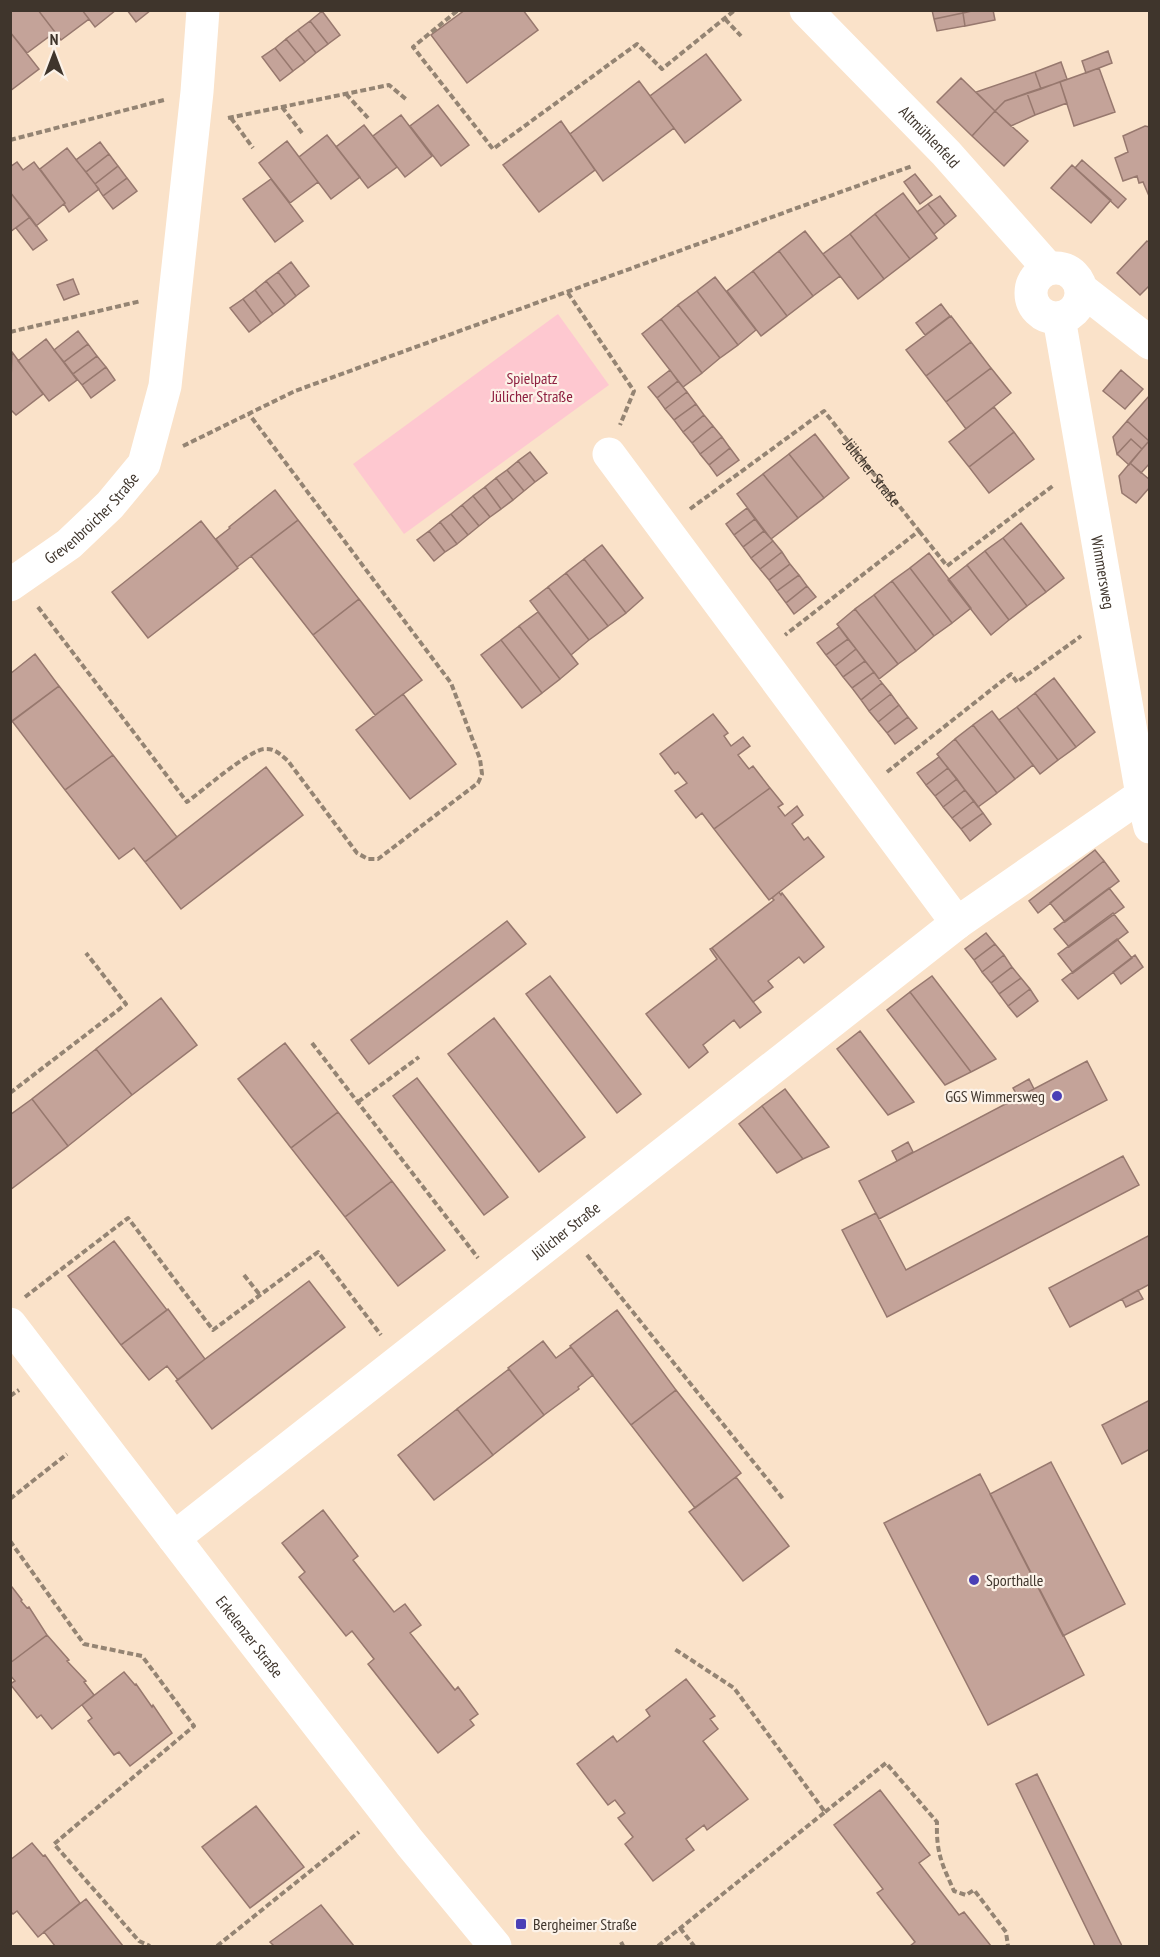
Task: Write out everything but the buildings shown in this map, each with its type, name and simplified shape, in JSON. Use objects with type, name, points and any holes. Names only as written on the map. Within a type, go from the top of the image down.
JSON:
[{"type":"street","name":"Grevenbroicher Straße","points":[[14,582],[69,544],[110,505],[144,464],[165,386],[197,92],[202,10]]},
{"type":"street","name":"Altmühlenfeld","points":[[806,10],[946,153],[1048,268]]},
{"type":"street","points":[[1048,268],[1069,271],[1077,278],[1081,289],[1080,299],[1069,315],[1059,318],[1048,317],[1033,306],[1031,297],[1035,279],[1039,272],[1048,268]]},
{"type":"street","points":[[1081,289],[1149,343]]},
{"type":"street","name":"Wimmersweg","points":[[1059,318],[1149,827]]},
{"type":"street","points":[[609,454],[957,922]]},
{"type":"street","name":"Jülicher Straße","points":[[174,1538],[957,922],[1142,795]]},
{"type":"street","name":"Erkelenzer Straße","points":[[15,1313],[94,1434],[491,1945]]},
{"type":"path","points":[[458,11],[414,47],[493,149],[637,44],[662,69],[735,10]]},
{"type":"path","points":[[725,19],[741,36]]},
{"type":"path","points":[[192,126],[389,85],[407,100]]},
{"type":"path","points":[[10,140],[197,92]]},
{"type":"path","points":[[345,93],[368,118]]},
{"type":"path","points":[[282,107],[302,133]]},
{"type":"path","points":[[231,118],[253,148]]},
{"type":"path","points":[[144,464],[295,391],[946,153]]},
{"type":"path","points":[[10,332],[176,292]]},
{"type":"path","points":[[568,292],[634,391],[609,454]]},
{"type":"path","name":"Jülicher Straße","points":[[664,528],[824,411],[919,531]]},
{"type":"path","points":[[14,582],[187,802],[250,755],[264,749],[278,752],[288,761],[357,853],[368,860],[378,860],[478,783],[482,774],[480,759],[451,684],[249,414]]},
{"type":"path","points":[[759,656],[919,531],[947,566],[1084,462]]},
{"type":"path","points":[[860,793],[1011,674],[1017,682],[1110,614]]},
{"type":"path","points":[[10,1094],[126,1004],[86,953]]},
{"type":"path","points":[[312,1043],[497,1283]]},
{"type":"path","points":[[358,1102],[419,1057]]},
{"type":"path","points":[[15,1313],[128,1218],[213,1330],[318,1251],[400,1359]]},
{"type":"path","points":[[566,1228],[784,1500]]},
{"type":"path","points":[[244,1275],[260,1295]]},
{"type":"path","points":[[10,1499],[94,1434]]},
{"type":"path","points":[[10,1541],[84,1644],[142,1656],[194,1726],[54,1844],[139,1941],[150,1947]]},
{"type":"path","points":[[673,1648],[734,1689],[825,1812]]},
{"type":"path","points":[[658,1947],[886,1762],[937,1822],[936,1841],[939,1858],[954,1891],[966,1895],[974,1890],[1006,1932],[1008,1947]]},
{"type":"path","points":[[217,1947],[386,1810]]},
{"type":"path","points":[[680,1928],[694,1947]]},
{"type":"green space","name":"Spielpatz Jülicher Straße","points":[[558,314],[609,385],[404,534],[353,464]]},
{"type":"place","name":"GGS Wimmersweg","points":[[1057,1096]]},
{"type":"place","name":"Sporthalle","points":[[974,1580]]},
{"type":"place","name":"Bergheimer Straße","points":[[521,1924]]}]
